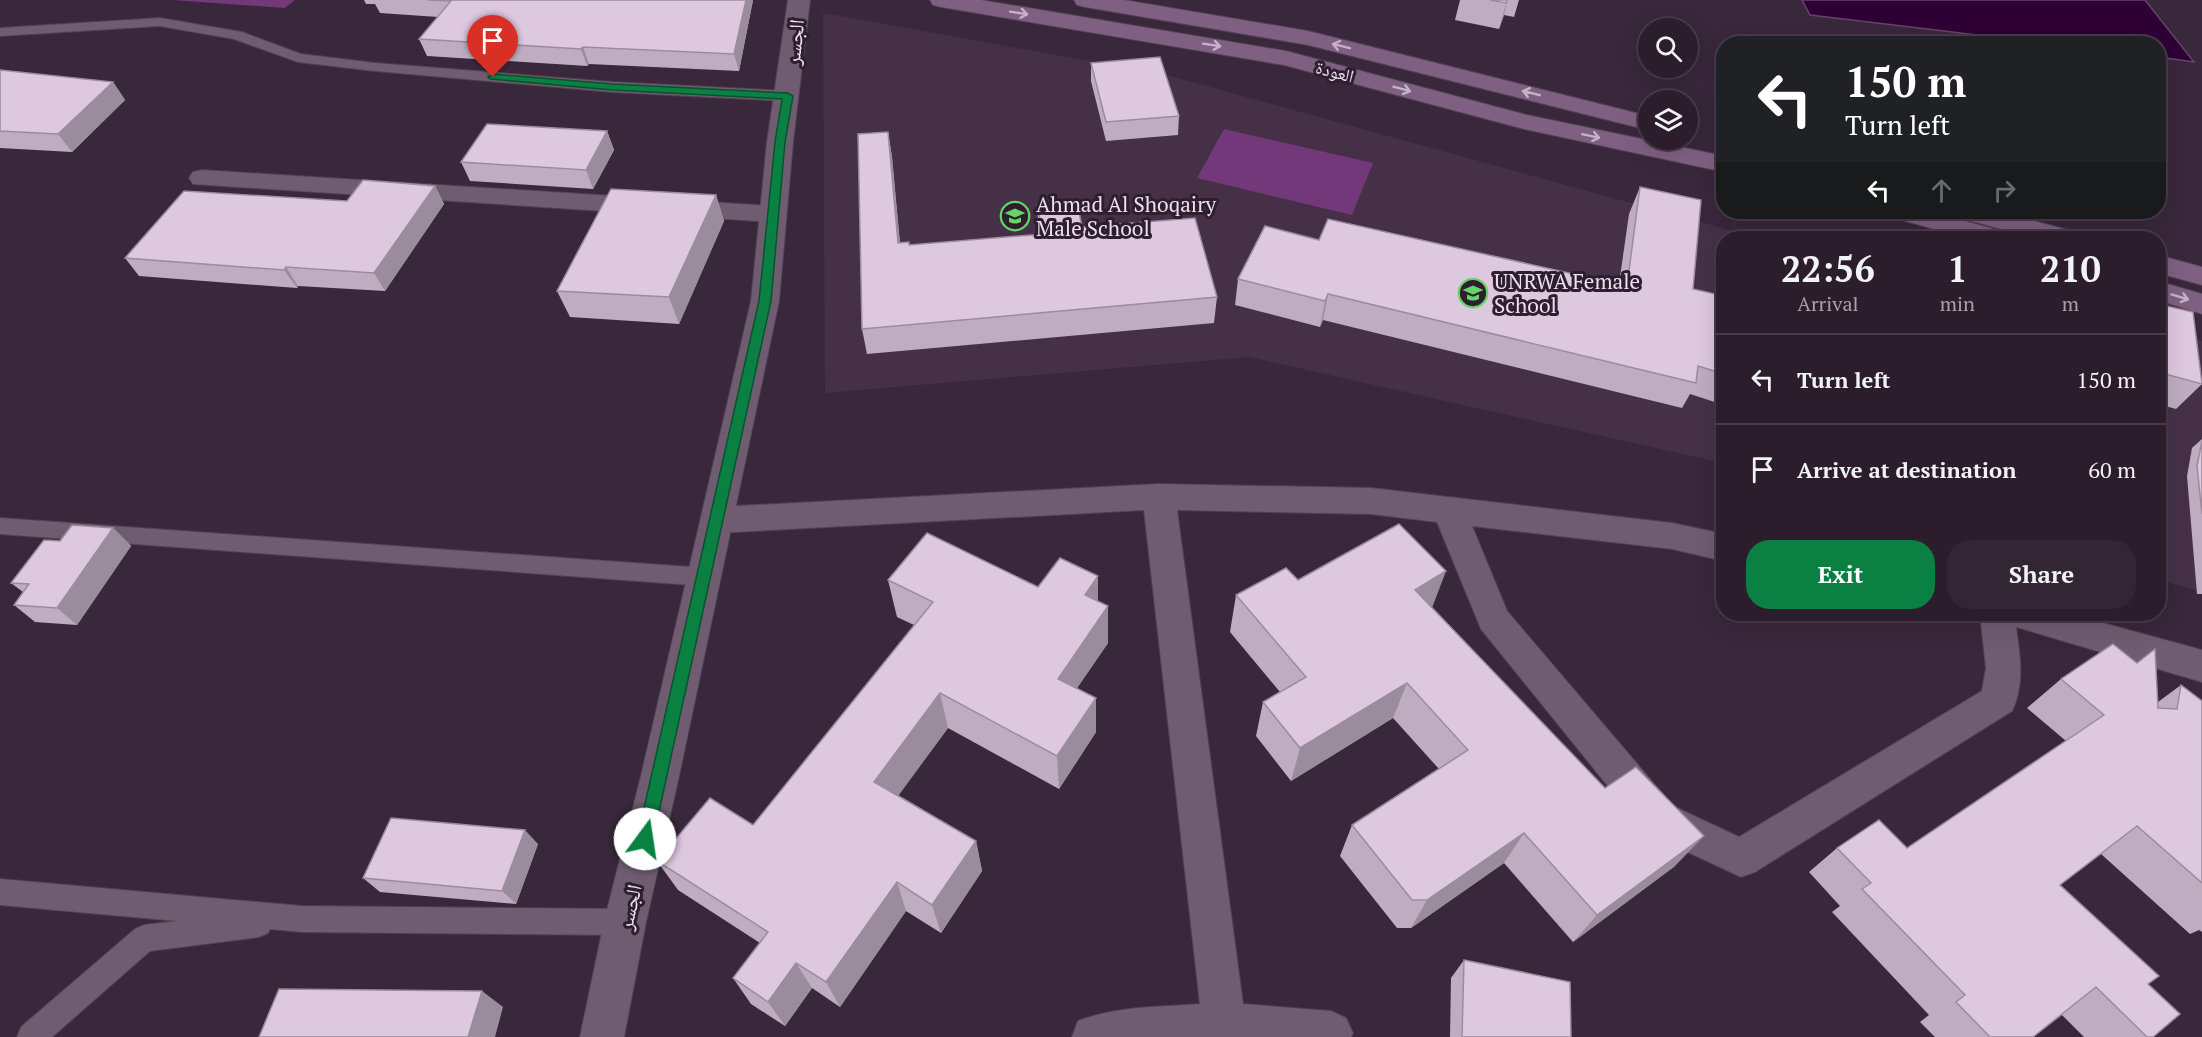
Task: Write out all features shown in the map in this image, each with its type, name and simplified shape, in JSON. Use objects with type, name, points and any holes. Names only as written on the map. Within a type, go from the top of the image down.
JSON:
[{"type":"main road","name":"العودة","points":[[941,0],[1286,57],[1524,122],[1716,162]]},
{"type":"main road","name":"العودة","points":[[1085,0],[1308,38],[1638,120]]},
{"type":"main road","points":[[1698,136],[1716,140]]},
{"type":"main road","points":[[1928,219],[1970,231]]},
{"type":"main road","points":[[1995,219],[2040,231]]},
{"type":"main road","points":[[2166,266],[2202,276]]},
{"type":"main road","points":[[2166,293],[2202,304]]},
{"type":"street","name":"الجسر","points":[[602,1037],[625,922],[705,577],[765,301],[780,142],[788,96],[799,0]]},
{"type":"street","points":[[202,178],[773,214]]},
{"type":"street","points":[[717,520],[1159,497],[1371,501],[1672,536],[1716,546]]},
{"type":"street","points":[[1159,497],[1224,1024]]},
{"type":"street","points":[[1449,510],[1492,619],[1659,819],[1742,858],[1999,700],[2004,668],[1998,621]]},
{"type":"street","points":[[2044,621],[2202,666]]},
{"type":"street","points":[[1094,1037],[1116,1032],[1224,1024],[1331,1033]]},
{"type":"lane","points":[[0,32],[160,22],[237,35],[298,58],[375,67],[612,87],[788,96]]},
{"type":"lane","points":[[0,526],[705,577]]},
{"type":"lane","points":[[0,892],[302,919],[625,922]]},
{"type":"lane","points":[[30,1037],[144,938],[302,919]]},
{"type":"shaded area","points":[[172,0],[295,0],[285,8]]},
{"type":"shaded area","points":[[1802,0],[2145,0],[2194,62],[2166,58],[2166,36],[1986,36],[1810,15]]},
{"type":"shaded area","points":[[823,13],[1163,74],[1733,231],[1716,231],[1716,461],[1249,357],[825,393]]},
{"type":"shaded area","points":[[1224,129],[1373,163],[1352,215],[1197,178]]},
{"type":"shaded area","points":[[2166,333],[2202,341],[2202,592],[2166,582]]},
{"type":"building","points":[[428,0],[746,0],[734,54],[583,47],[581,49],[419,39],[451,1]]},
{"type":"building","points":[[1490,0],[1507,0],[1506,3]]},
{"type":"building","points":[[1160,57],[1179,116],[1106,122],[1091,63]]},
{"type":"building","points":[[0,70],[113,82],[58,134],[0,131]]},
{"type":"building","points":[[487,124],[607,131],[586,170],[461,162]]},
{"type":"building","points":[[888,132],[898,243],[909,242],[909,245],[1043,234],[1037,205],[1077,202],[1082,227],[1195,218],[1217,297],[862,329],[858,134]]},
{"type":"building","points":[[363,180],[435,186],[374,273],[286,267],[284,270],[125,258],[184,191],[347,201]]},
{"type":"building","points":[[1640,187],[1701,200],[1693,289],[1716,294],[1716,372],[1698,366],[1696,383],[1328,294],[1325,301],[1238,279],[1265,226],[1319,240],[1328,219],[1627,286]]},
{"type":"building","points":[[611,189],[716,195],[669,297],[557,291]]},
{"type":"building","points":[[2166,306],[2193,312],[2202,384],[2166,374]]},
{"type":"building","points":[[2202,441],[2202,514],[2197,466]]},
{"type":"building","points":[[1399,524],[1446,571],[1415,590],[1605,788],[1636,767],[1704,836],[1597,915],[1524,833],[1427,900],[1412,900],[1352,825],[1468,750],[1407,683],[1300,748],[1263,702],[1306,677],[1236,595],[1286,568],[1298,580]]},
{"type":"building","points":[[72,525],[113,528],[57,608],[14,605],[29,584],[11,583],[44,540],[60,541]]},
{"type":"building","points":[[927,533],[1038,587],[1060,558],[1098,576],[1085,595],[1108,606],[1058,679],[1096,698],[1057,756],[940,693],[874,782],[976,841],[932,905],[897,882],[826,982],[796,963],[768,1002],[733,978],[768,932],[657,861],[710,798],[753,825],[933,602],[888,580]]},
{"type":"building","points":[[2113,644],[2137,663],[2155,649],[2158,708],[2177,709],[2181,685],[2202,701],[2202,883],[2137,826],[2060,885],[2159,976],[2148,984],[2180,1014],[2153,1037],[2147,1037],[2096,987],[2033,1037],[1990,1037],[1956,1002],[1965,995],[1862,889],[1871,883],[1837,848],[1879,820],[1907,848],[2104,715],[2061,679]]},
{"type":"building","points":[[391,818],[525,830],[502,891],[363,878]]},
{"type":"building","points":[[1464,960],[1570,982],[1571,1037],[1462,1037]]},
{"type":"building","points":[[279,989],[482,991],[468,1037],[259,1037]]},
{"type":"place","name":"Ahmad Al Shoqairy Male School","points":[[1015,216]]},
{"type":"place","name":"UNRWA Female School","points":[[1473,293]]},
{"type":"route","points":[[493,77],[612,87],[788,96],[780,142],[765,301],[645,839]]}]
